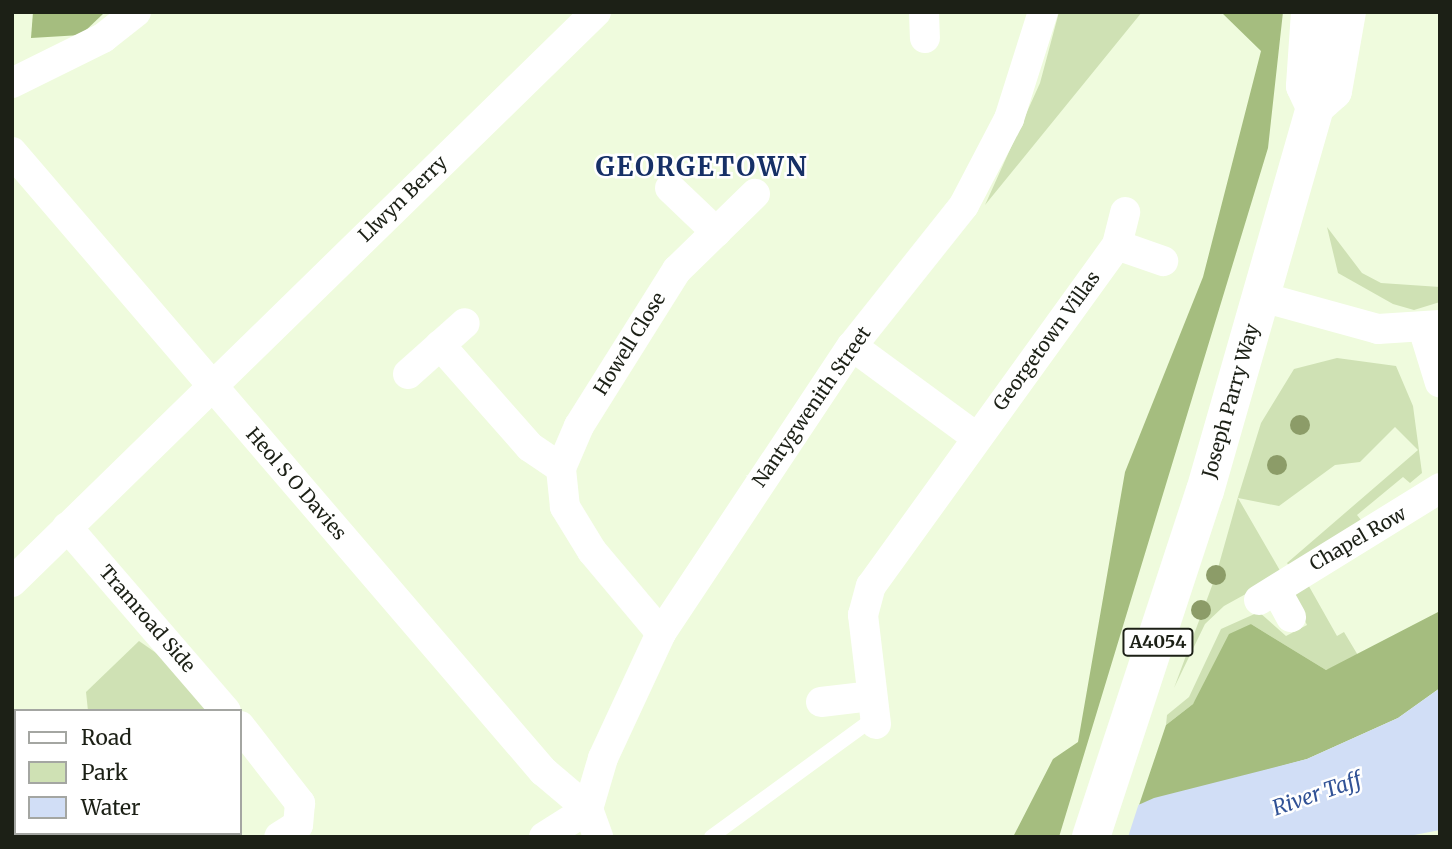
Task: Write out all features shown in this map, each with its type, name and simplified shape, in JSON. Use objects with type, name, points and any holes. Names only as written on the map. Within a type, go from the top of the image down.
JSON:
[{"type":"main road","points":[[1310,12],[1305,86],[1315,107]]},
{"type":"main road","name":"Joseph Parry Way","points":[[1091,837],[1262,297],[1315,107],[1333,91],[1347,12]]},
{"type":"street","points":[[12,83],[103,38],[136,12]]},
{"type":"street","name":"Llwyn Berry","points":[[12,582],[596,12]]},
{"type":"street","name":"Nantygwenith Street","points":[[588,808],[603,758],[661,633],[852,346],[964,205],[1018,97],[1043,12]]},
{"type":"street","name":"Heol S O Davies","points":[[12,152],[543,771],[588,808]]},
{"type":"street","points":[[670,188],[716,232]]},
{"type":"street","name":"Howell Close","points":[[661,633],[592,551],[565,506],[561,468],[579,426],[677,270],[755,194]]},
{"type":"street","name":"Georgetown Villas","points":[[874,713],[863,615],[872,586],[1117,245],[1125,212]]},
{"type":"street","points":[[1117,245],[1163,261]]},
{"type":"street","points":[[1262,297],[1378,329],[1432,328],[1440,383]]},
{"type":"street","points":[[408,373],[465,323]]},
{"type":"street","points":[[440,345],[530,447],[561,468]]},
{"type":"street","points":[[852,346],[976,438]]},
{"type":"street","name":"Chapel Row","points":[[1291,617],[1268,595],[1440,488]]},
{"type":"street","name":"Tramroad Side","points":[[67,527],[224,709]]},
{"type":"street","points":[[821,702],[874,713]]},
{"type":"street","points":[[242,729],[300,803],[298,825],[279,837]]},
{"type":"street","points":[[544,837],[588,808],[598,837]]},
{"type":"lane","points":[[711,837],[874,713]]},
{"type":"green space","points":[[33,12],[105,12],[81,35],[31,38]]},
{"type":"green space","points":[[1059,12],[1142,12],[985,205],[1040,83]]},
{"type":"green space","points":[[1221,12],[1283,12],[1268,148],[1059,837],[1013,837],[1053,759],[1078,742],[1125,472],[1203,277],[1261,51]]},
{"type":"green space","points":[[1327,227],[1362,273],[1381,283],[1440,287],[1440,302],[1414,310],[1393,304],[1338,273]]},
{"type":"green space","points":[[1337,358],[1396,366],[1413,406],[1422,473],[1410,483],[1403,477],[1357,515],[1365,525],[1291,569],[1287,563],[1418,450],[1395,427],[1360,462],[1335,465],[1279,506],[1238,498],[1282,574],[1224,606],[1205,624],[1174,688],[1216,575],[1238,497],[1261,423],[1294,369]]},
{"type":"green space","points":[[1306,581],[1337,636],[1344,632],[1359,657],[1326,670],[1251,624],[1193,704],[1166,725],[1167,715],[1189,697],[1221,629],[1259,612],[1286,636],[1307,625],[1290,590]]},
{"type":"green space","points":[[1440,611],[1440,688],[1398,718],[1307,759],[1139,805],[1166,725],[1193,704],[1229,634],[1251,624],[1326,670]]},
{"type":"green space","points":[[139,641],[162,657],[207,709],[88,709],[86,692]]},
{"type":"water","name":"River Taff","points":[[1440,688],[1440,830],[1404,837],[1066,837],[1154,798],[1307,759],[1398,718]]},
{"type":"pier","points":[[1140,800],[1128,837],[1063,837],[1065,834]]},
{"type":"district","name":"GEORGETOWN","points":[[702,167]]}]
